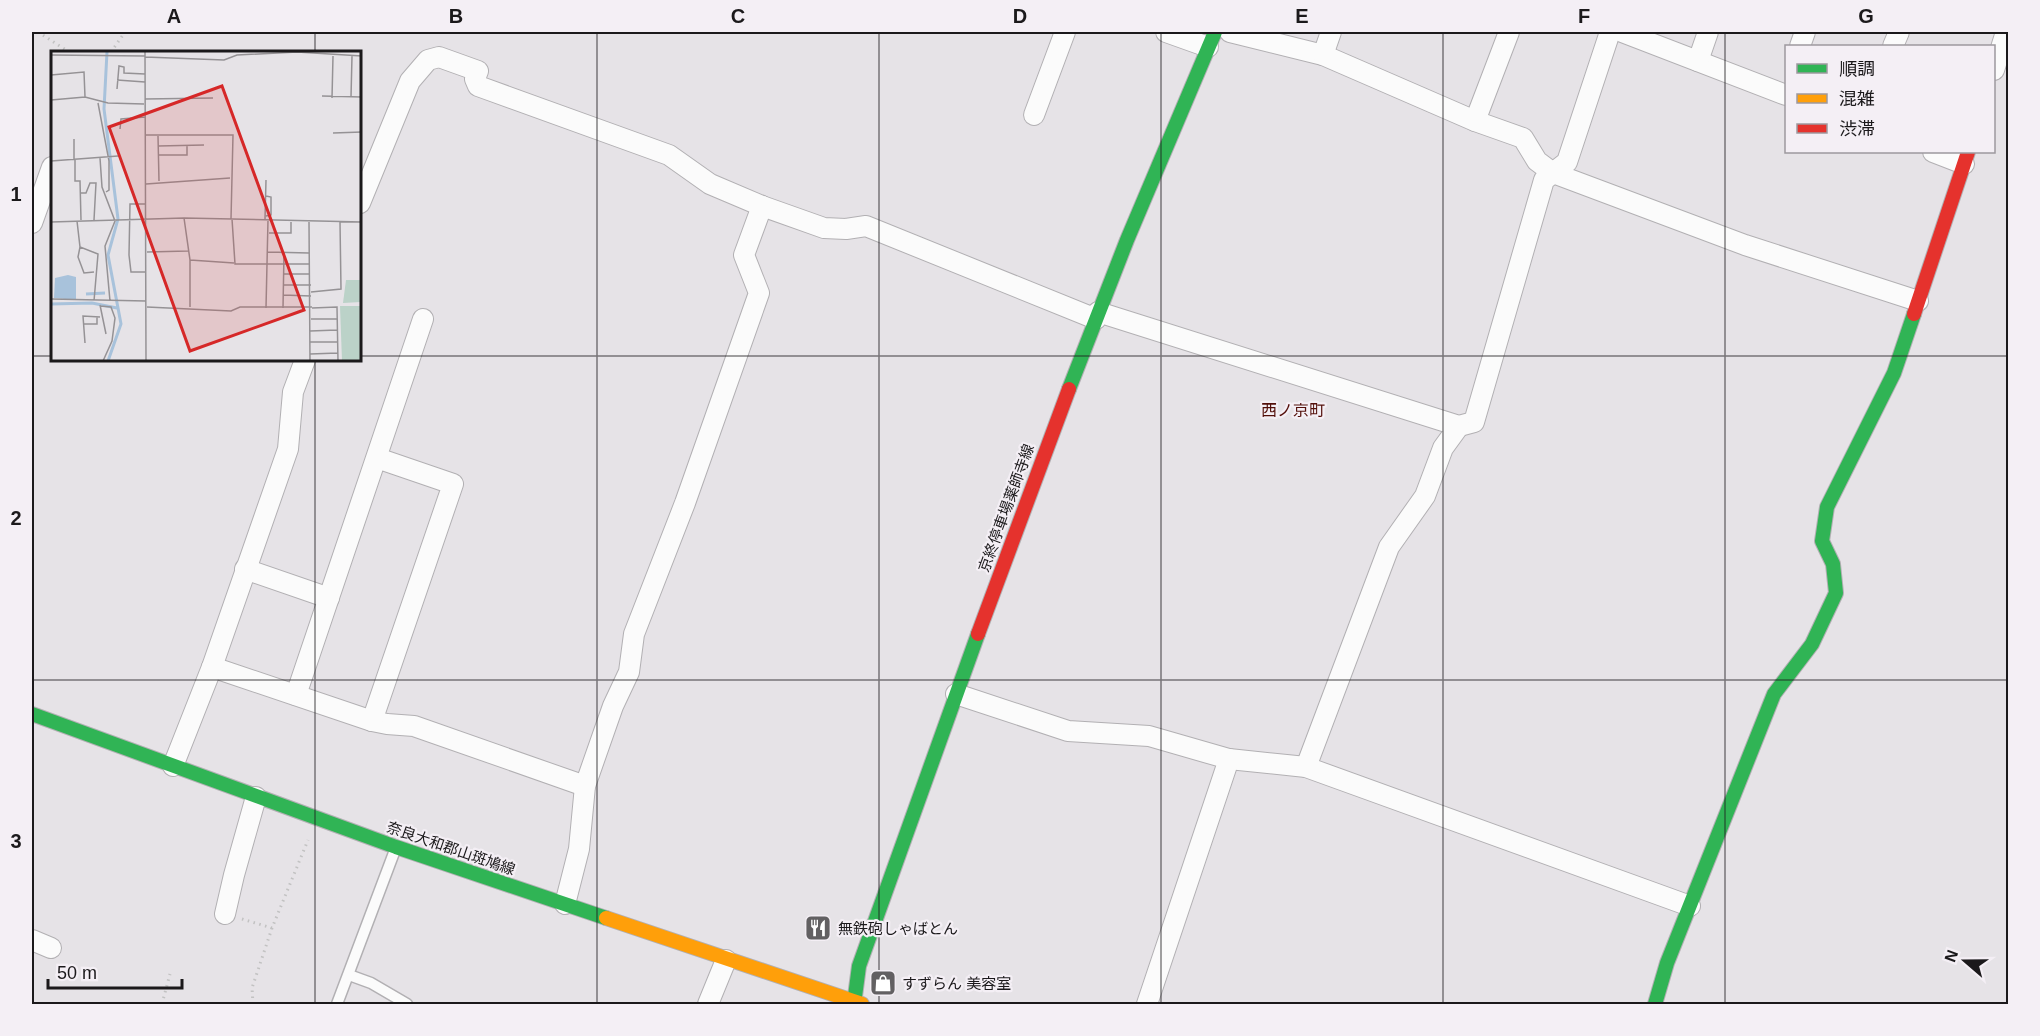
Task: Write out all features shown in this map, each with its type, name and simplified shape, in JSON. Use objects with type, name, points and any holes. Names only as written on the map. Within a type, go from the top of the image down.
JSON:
[{"type":"main road","name":"京終停車場薬師寺線","points":[[856,1004],[859,966],[1062,405],[1212,39]]},
{"type":"main road","points":[[1655,1005],[1667,963],[1774,694],[1812,644],[1836,592],[1833,564],[1822,541],[1827,507],[1894,373],[1966,158]]},
{"type":"main road","name":"奈良大和郡山斑鳩線","points":[[32,714],[396,847],[856,1004]]},
{"type":"street","points":[[1034,115],[1065,32]]},
{"type":"street","points":[[1230,32],[1323,55],[1475,121],[1523,138],[1537,161],[1553,173],[1745,246],[1918,301]]},
{"type":"street","points":[[1323,55],[1331,32]]},
{"type":"street","points":[[1475,121],[1509,32]]},
{"type":"street","points":[[362,191],[365,174],[410,81],[428,60],[439,57],[478,71],[476,79],[478,86],[669,155],[710,184],[762,206],[824,228],[846,229],[866,226],[1097,315],[1460,426],[1474,422],[1544,180],[1567,162],[1610,32]]},
{"type":"street","points":[[1622,32],[1698,61],[1785,90]]},
{"type":"street","points":[[1698,61],[1708,32]]},
{"type":"street","points":[[1995,67],[2006,32]]},
{"type":"street","points":[[1175,33],[1212,39]]},
{"type":"street","points":[[1938,153],[1966,158]]},
{"type":"street","points":[[32,224],[51,170]]},
{"type":"street","points":[[565,904],[579,849],[585,786],[613,706],[629,672],[634,634],[685,503],[759,293],[744,255],[762,206]]},
{"type":"street","points":[[296,695],[423,319]]},
{"type":"street","points":[[173,766],[212,667],[288,449],[293,392],[304,362]]},
{"type":"street","points":[[1306,767],[1389,547],[1425,495],[1443,448],[1460,426]]},
{"type":"street","points":[[372,721],[453,484],[376,458]]},
{"type":"street","points":[[245,569],[329,598]]},
{"type":"street","points":[[212,667],[372,721],[414,726],[585,786]]},
{"type":"street","points":[[956,694],[1068,731],[1149,736],[1229,759],[1306,767],[1690,906]]},
{"type":"street","points":[[1147,1005],[1229,759]]},
{"type":"street","points":[[225,914],[256,796]]},
{"type":"street","points":[[32,940],[51,948]]},
{"type":"street","points":[[708,1005],[726,960]]},
{"type":"lane","points":[[337,1005],[396,847]]},
{"type":"lane","points":[[349,975],[371,982],[407,1005]]},
{"type":"path","points":[[38,32],[67,51]]},
{"type":"path","points":[[112,51],[125,32]]},
{"type":"path","points":[[253,1005],[252,988],[272,928],[317,818]]},
{"type":"path","points":[[225,914],[272,928]]},
{"type":"path","points":[[162,1005],[170,974]]},
{"type":"traffic: fast","points":[[1069,389],[1127,240],[1215,32]]},
{"type":"traffic: fast","points":[[1655,1004],[1667,963],[1774,694],[1812,644],[1836,593],[1833,564],[1822,541],[1827,507],[1894,373],[1914,314]]},
{"type":"traffic: fast","points":[[854,1004],[859,966],[978,634]]},
{"type":"traffic: fast","points":[[32,714],[396,847],[606,918]]},
{"type":"traffic: slow","points":[[606,918],[862,1004]]},
{"type":"traffic: jam","points":[[1914,314],[1968,153]]},
{"type":"traffic: jam","points":[[978,634],[1069,389]]},
{"type":"place","name":"無鉄砲しゃばとん","points":[[818,928]]},
{"type":"place","name":"すずらん 美容室","points":[[883,983]]},
{"type":"district","name":"西ノ京町","points":[[1293,410]]}]
